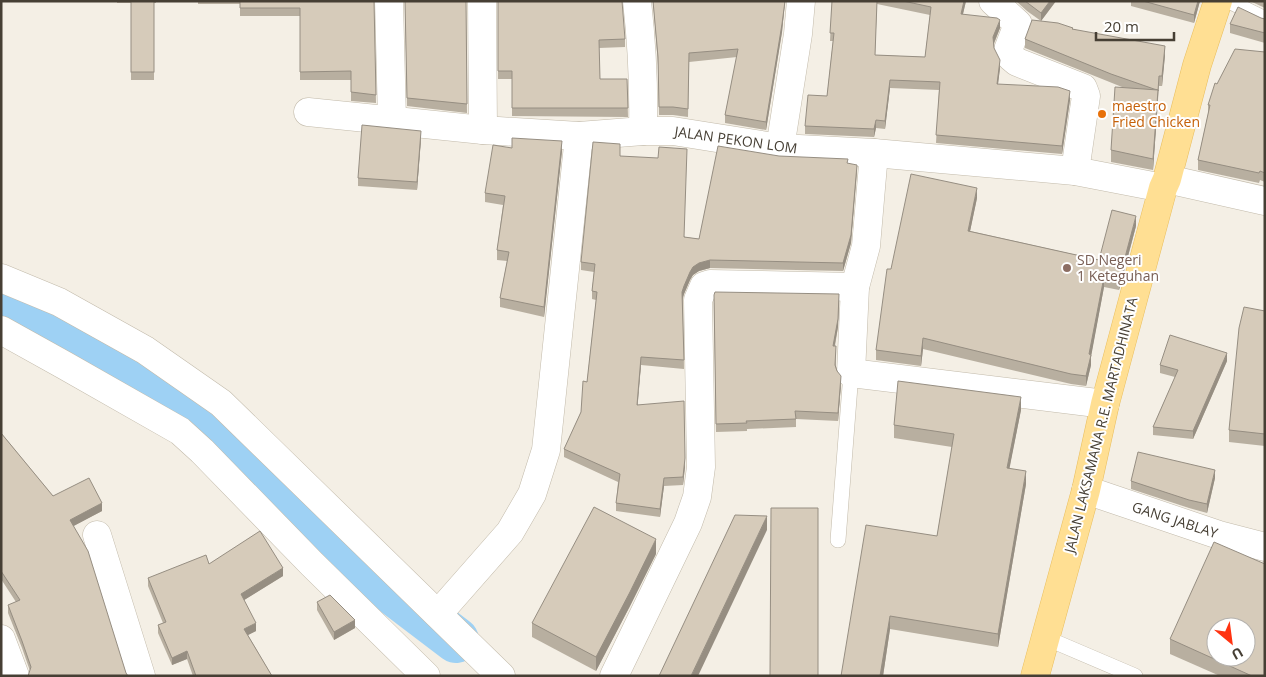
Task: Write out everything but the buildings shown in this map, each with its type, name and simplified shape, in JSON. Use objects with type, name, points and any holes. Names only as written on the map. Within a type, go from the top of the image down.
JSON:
[{"type":"main road","name":"JALAN LAKSAMANA R.E. MARTADHINATA","points":[[1035,676],[1086,490],[1105,404],[1197,65],[1218,1]]},
{"type":"street","points":[[389,1],[392,120]]},
{"type":"street","points":[[482,1],[483,130]]},
{"type":"street","points":[[637,1],[644,83],[643,131]]},
{"type":"street","points":[[780,148],[798,34],[801,1]]},
{"type":"street","points":[[993,1],[1018,24],[1008,50],[1011,57],[1017,62],[1082,88],[1086,96],[1075,171]]},
{"type":"street","name":"JALAN PEKON LOM","points":[[308,112],[483,130],[579,136],[643,131],[673,131],[780,148],[1075,171],[1265,201]]},
{"type":"street","points":[[438,614],[510,532],[532,494],[546,450],[579,136]]},
{"type":"street","points":[[874,154],[866,246],[855,287],[850,373],[1105,404]]},
{"type":"street","points":[[1,278],[59,302],[145,350],[221,403],[502,676]]},
{"type":"street","points":[[614,676],[688,523],[697,497],[701,467],[698,300],[704,286],[710,284],[855,287]]},
{"type":"street","points":[[1,330],[180,431],[426,676]]},
{"type":"street","name":"GANG JABLAY","points":[[1086,490],[1219,535],[1265,547]]},
{"type":"street","points":[[97,536],[141,676]]},
{"type":"street","points":[[1,639],[14,676]]},
{"type":"lane","points":[[1229,1],[1265,20]]},
{"type":"lane","points":[[838,540],[850,373]]},
{"type":"lane","points":[[1046,638],[1135,676]]},
{"type":"waterway","points":[[1,304],[63,329],[192,405],[298,520],[456,640]]},
{"type":"place","name":"maestro Fried Chicken","points":[[1102,114]]},
{"type":"place","name":"SD Negeri 1 Keteguhan","points":[[1067,268]]}]
